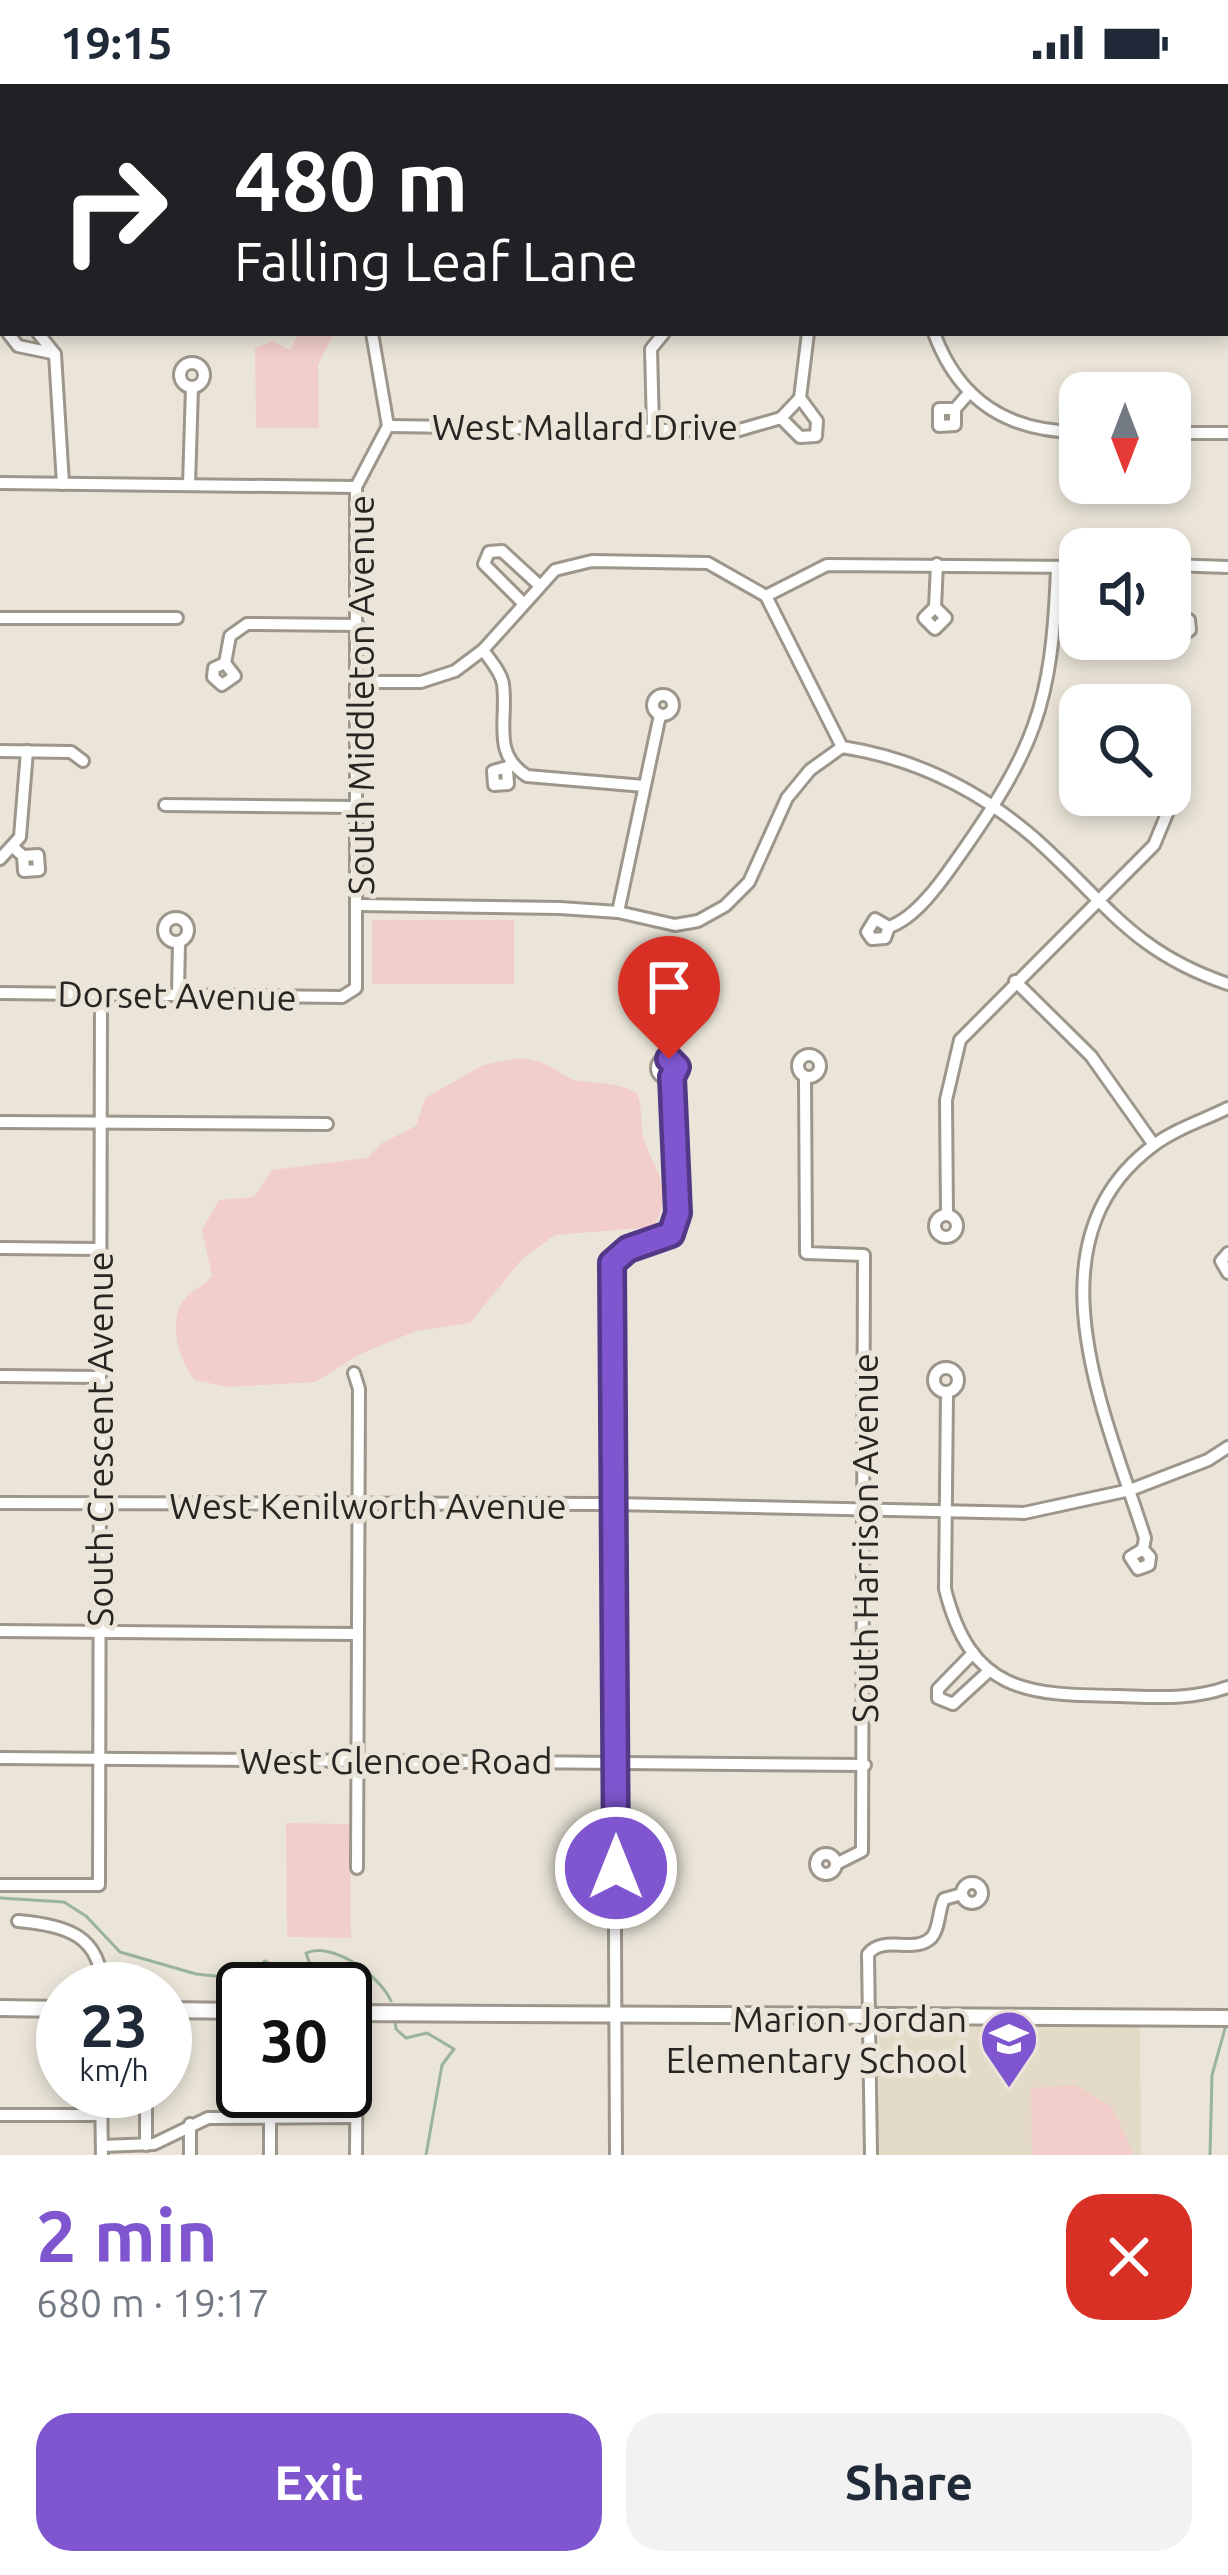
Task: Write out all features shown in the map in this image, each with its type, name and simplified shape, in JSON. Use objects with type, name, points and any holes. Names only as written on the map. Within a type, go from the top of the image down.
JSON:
[{"type":"main road","points":[[0,2008],[36,2008]]},
{"type":"main road","points":[[372,2013],[1228,2018]]},
{"type":"street","points":[[10,336],[18,346],[55,354]]},
{"type":"street","points":[[40,336],[55,354],[63,484]]},
{"type":"street","points":[[373,336],[388,427]]},
{"type":"street","points":[[653,428],[652,349],[662,336]]},
{"type":"street","points":[[800,398],[808,336]]},
{"type":"street","points":[[935,336],[946,366],[987,410],[1016,424],[1059,429]]},
{"type":"street","points":[[189,485],[192,387]]},
{"type":"street","points":[[955,409],[969,394]]},
{"type":"street","name":"West Mallard Drive","points":[[388,427],[736,431],[781,418],[800,398],[818,421],[816,436],[800,437],[781,418]]},
{"type":"street","name":"South Middleton Avenue","points":[[353,992],[359,905],[356,487],[388,427]]},
{"type":"street","points":[[1191,433],[1228,433]]},
{"type":"street","points":[[0,484],[356,487]]},
{"type":"street","points":[[523,603],[484,564],[489,552],[502,550],[538,585]]},
{"type":"street","points":[[358,682],[421,682],[455,671],[483,650],[555,570],[592,561],[708,563],[766,596],[842,747]]},
{"type":"street","points":[[935,607],[937,564]]},
{"type":"street","points":[[766,596],[827,565],[1057,568],[1054,650],[1040,717],[1022,762],[941,880],[901,922],[889,927]]},
{"type":"street","points":[[1191,566],[1228,567]]},
{"type":"street","points":[[0,618],[177,618]]},
{"type":"street","points":[[225,663],[230,636],[247,624],[358,625]]},
{"type":"street","points":[[483,650],[503,679],[502,744],[509,768],[527,776],[644,786]]},
{"type":"street","points":[[618,912],[660,715]]},
{"type":"street","points":[[359,905],[618,912],[675,925],[698,921],[725,906],[749,882],[787,798],[810,770],[842,747],[886,754],[935,772],[1030,835],[1144,946],[1228,984]]},
{"type":"street","points":[[0,751],[71,752],[82,761]]},
{"type":"street","points":[[0,860],[18,852],[26,805],[27,751]]},
{"type":"street","points":[[165,805],[358,807]]},
{"type":"street","points":[[947,1215],[946,1100],[952,1062],[975,1019],[1154,845],[1166,816]]},
{"type":"street","points":[[178,994],[179,942]]},
{"type":"street","points":[[1015,981],[1091,1055],[1154,1145]]},
{"type":"street","name":"Dorset Avenue","points":[[0,994],[342,998],[353,992]]},
{"type":"street","name":"South Crescent Avenue","points":[[0,1885],[99,1885],[101,994]]},
{"type":"street","points":[[616,2155],[612,1263],[628,1249],[671,1234],[678,1213],[672,1077]]},
{"type":"street","name":"South Harrison Avenue","points":[[805,1077],[806,1252],[864,1255],[862,1851],[836,1864]]},
{"type":"street","points":[[1143,1549],[1130,1490],[1083,1340],[1082,1287],[1090,1238],[1103,1208],[1154,1145],[1228,1108]]},
{"type":"street","points":[[0,1121],[327,1124]]},
{"type":"street","points":[[0,1248],[99,1249]]},
{"type":"street","points":[[1228,1253],[1221,1261],[1228,1273]]},
{"type":"street","points":[[354,1373],[359,1389],[357,1868]]},
{"type":"street","points":[[0,1376],[99,1377]]},
{"type":"street","points":[[947,1392],[945,1589],[953,1620],[989,1671],[1021,1691],[1052,1696],[1199,1697],[1228,1687]]},
{"type":"street","name":"West Kenilworth Avenue","points":[[0,1503],[614,1504],[1024,1513],[1079,1505],[1130,1490],[1208,1460],[1228,1447]]},
{"type":"street","points":[[0,1630],[356,1634]]},
{"type":"street","points":[[973,1653],[938,1689],[938,1698],[953,1704],[989,1671]]},
{"type":"street","name":"West Glencoe Road","points":[[0,1757],[865,1765]]},
{"type":"street","points":[[871,2155],[872,1947],[926,1942],[935,1934],[944,1899],[962,1894]]},
{"type":"street","points":[[18,1921],[52,1924],[80,1934],[96,1949],[98,1962]]},
{"type":"street","points":[[0,2115],[36,2115]]},
{"type":"street","points":[[102,2118],[102,2150],[146,2145],[190,2124],[216,2118]]},
{"type":"street","points":[[146,2118],[146,2145]]},
{"type":"street","points":[[270,2118],[270,2155]]},
{"type":"street","points":[[356,2118],[356,2155]]},
{"type":"street","points":[[190,2124],[190,2155]]},
{"type":"shaded area","points":[[297,336],[332,336],[318,365],[319,428],[256,428],[255,348],[273,341],[290,350]]},
{"type":"shaded area","points":[[372,920],[514,920],[514,984],[372,984]]},
{"type":"shaded area","points":[[519,1058],[541,1062],[573,1079],[637,1093],[643,1136],[662,1191],[654,1227],[555,1235],[522,1259],[470,1323],[416,1331],[360,1354],[316,1382],[228,1387],[195,1380],[179,1350],[177,1314],[189,1294],[212,1276],[202,1230],[219,1200],[254,1197],[272,1170],[367,1158],[382,1143],[416,1126],[425,1098],[483,1065]]},
{"type":"shaded area","points":[[286,1823],[350,1824],[351,1938],[287,1937]]},
{"type":"shaded area","name":"Marion Jordan Elementary School","points":[[1140,2025],[1141,2155],[878,2155],[879,2026]]},
{"type":"shaded area","points":[[1075,2085],[1112,2107],[1134,2155],[1032,2155],[1031,2088]]},
{"type":"waterway","points":[[0,1898],[64,1902],[86,1916],[120,1952],[196,1974],[243,1979],[265,1961],[302,1982],[313,1972],[306,1953],[329,1952],[366,1972],[391,2001]]},
{"type":"waterway","points":[[395,2021],[406,2038],[427,2033],[454,2049],[442,2065],[426,2155]]},
{"type":"waterway","points":[[1210,2155],[1212,2075],[1226,2025]]},
{"type":"place","name":"Marion Jordan Elementary School","points":[[1009,2090]]},
{"type":"route","points":[[616,1868],[612,1263],[628,1249],[654,1244],[671,1234],[678,1213],[672,1077],[677,1067],[669,1059]]}]
